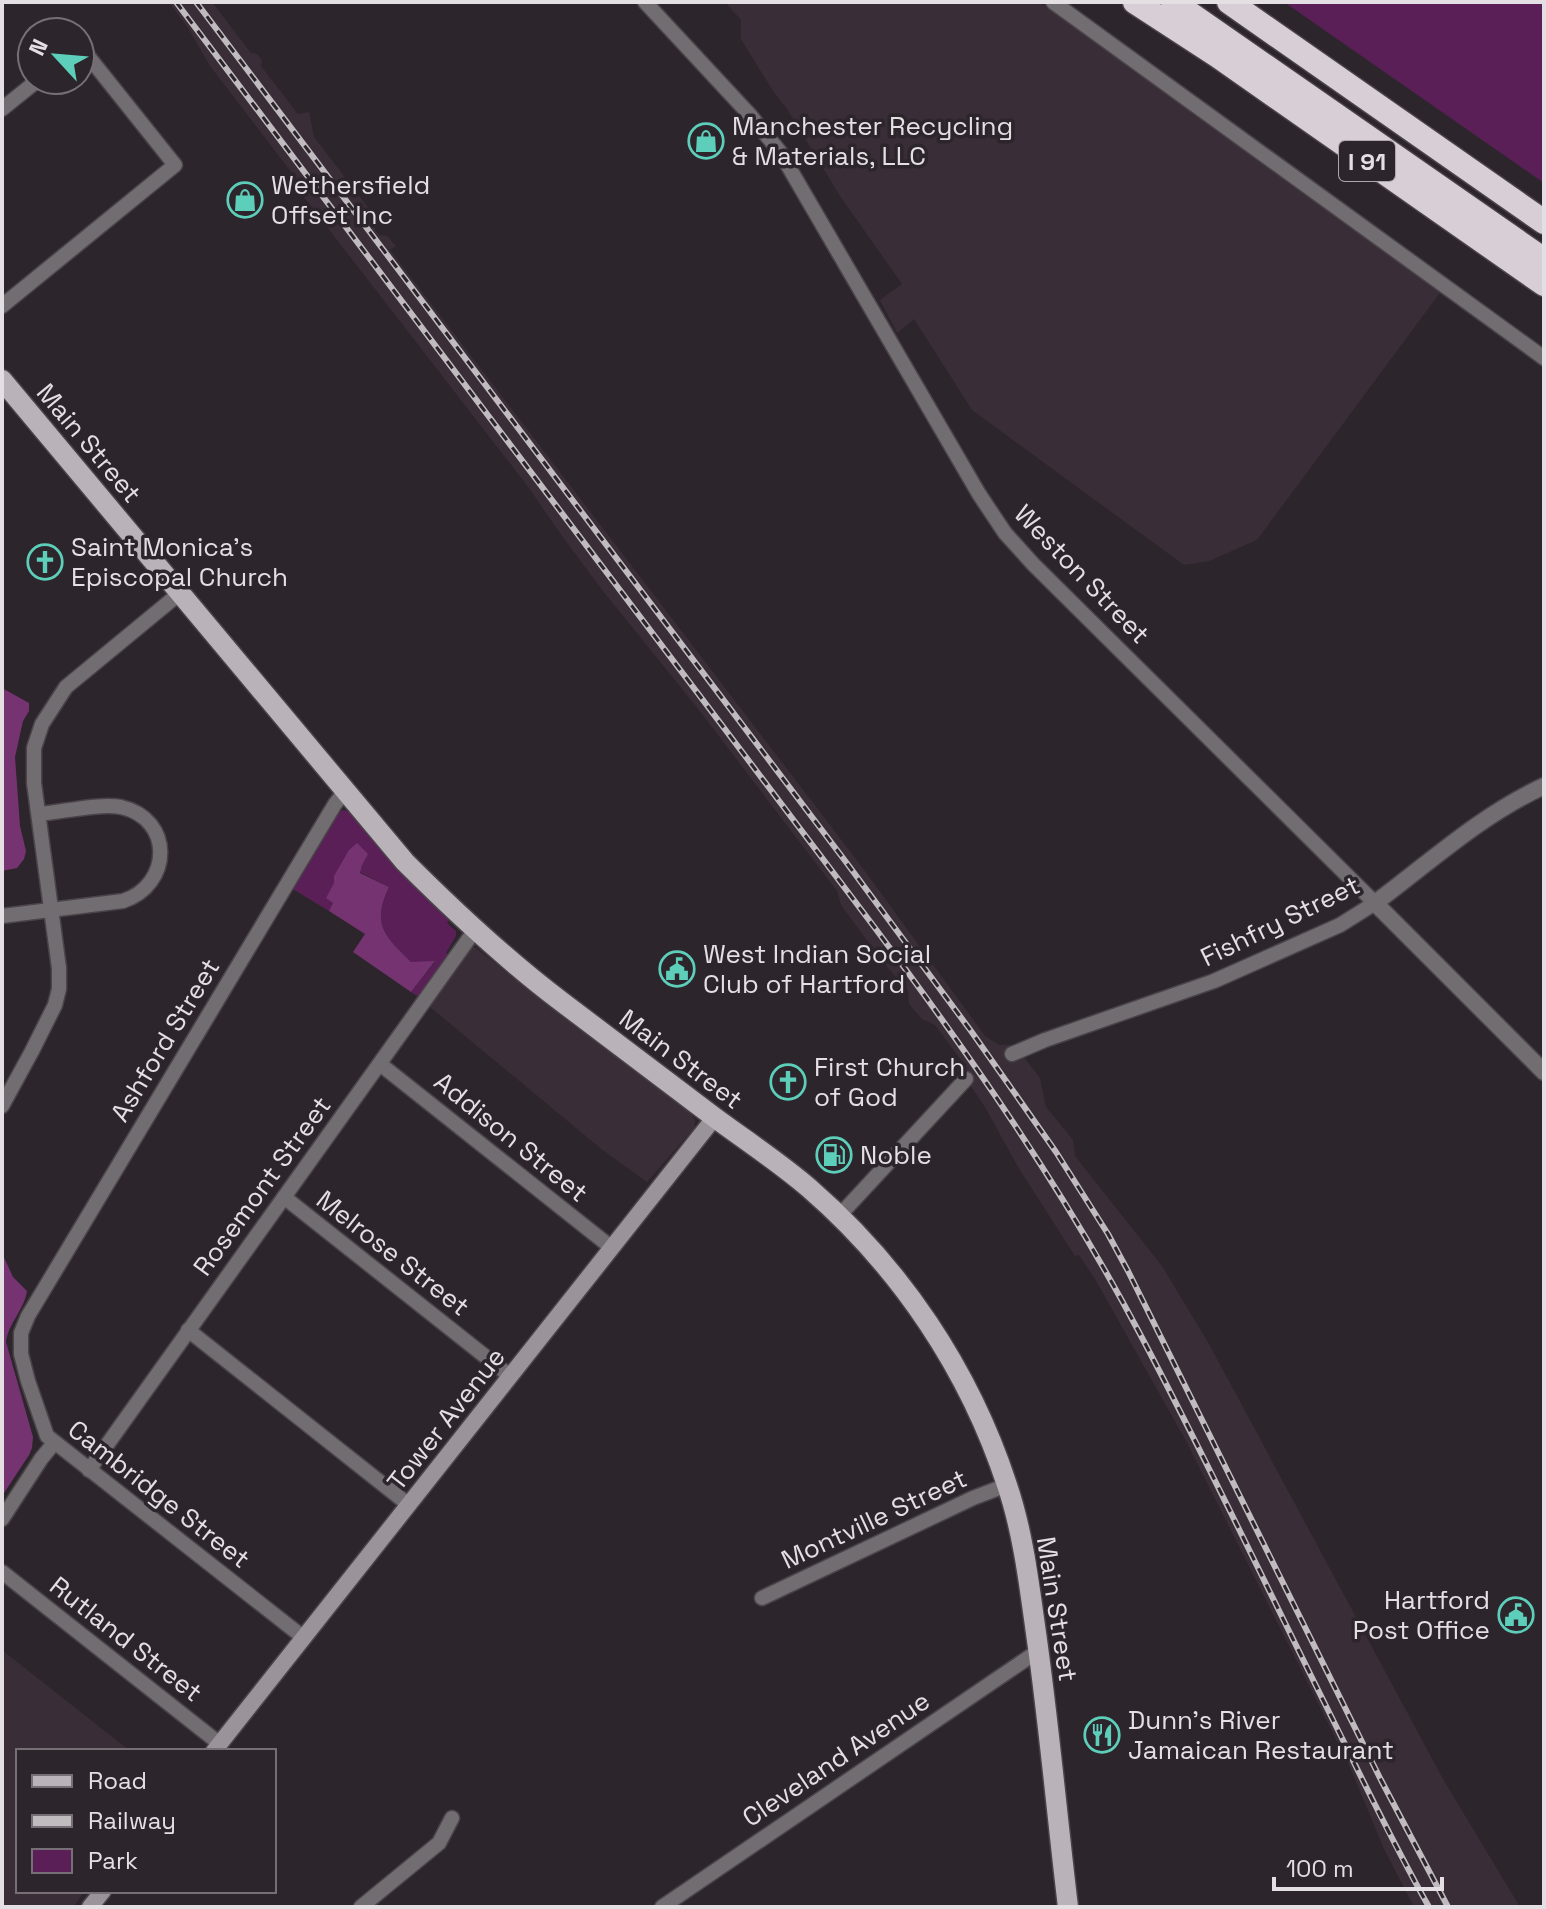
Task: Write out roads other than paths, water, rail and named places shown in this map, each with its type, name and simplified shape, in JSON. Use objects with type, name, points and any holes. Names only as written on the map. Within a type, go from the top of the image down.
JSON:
[{"type":"highway","name":"I 91","points":[[1135,2],[1218,56],[1544,284]]},
{"type":"highway","points":[[1173,2],[1544,260]]},
{"type":"highway","points":[[1194,2],[1544,247]]},
{"type":"highway","name":"I 91","points":[[1229,2],[1544,222]]},
{"type":"main road","name":"Main Street","points":[[2,380],[405,862],[475,930],[558,999],[785,1168],[839,1216],[892,1274],[940,1340],[982,1420],[1007,1485],[1025,1556],[1068,1907]]},
{"type":"main road","name":"Tower Avenue","points":[[217,1747],[715,1117]]},
{"type":"street","name":"Weston Street","points":[[645,2],[757,122],[780,152],[979,494],[1005,533],[1544,1072]]},
{"type":"street","points":[[1053,2],[1544,358]]},
{"type":"street","points":[[2,306],[175,165],[96,66]]},
{"type":"street","points":[[2,109],[18,96]]},
{"type":"street","points":[[2,1106],[55,1005],[59,989],[52,909],[34,783],[34,748],[42,724],[70,684],[180,593]]},
{"type":"street","name":"Fishfry Street","points":[[1012,1054],[1214,981],[1340,925],[1375,903],[1488,817],[1544,786]]},
{"type":"street","name":"Ashford Street","points":[[28,1316],[346,790]]},
{"type":"street","points":[[2,916],[123,901],[140,893],[158,871],[161,853],[157,834],[138,814],[109,806],[39,814]]},
{"type":"street","name":"Rosemont Street","points":[[89,1470],[475,930]]},
{"type":"street","name":"Addison Street","points":[[380,1064],[612,1248]]},
{"type":"street","points":[[839,1216],[966,1079]]},
{"type":"street","name":"Melrose Street","points":[[284,1197],[510,1376]]},
{"type":"street","name":"Cambridge Street","points":[[28,1316],[21,1333],[21,1354],[43,1430],[54,1443],[304,1638]]},
{"type":"street","points":[[188,1330],[409,1505]]},
{"type":"street","points":[[2,1519],[54,1443]]},
{"type":"street","name":"Montville Street","points":[[762,1598],[973,1498],[1007,1485]]},
{"type":"street","name":"Rutland Street","points":[[2,1572],[217,1747]]},
{"type":"street","name":"Cleveland Avenue","points":[[662,1907],[1038,1651]]},
{"type":"street","points":[[361,1907],[439,1843],[452,1818]]},
{"type":"railway","points":[[176,2],[872,924],[1014,1124],[1080,1228],[1140,1334],[1380,1816],[1429,1907]]},
{"type":"railway","points":[[196,2],[846,862],[1056,1152],[1128,1271],[1381,1780],[1448,1907]]},
{"type":"place","name":"Manchester Recycling & Materials, LLC","points":[[706,141]]},
{"type":"place","name":"Wethersfield Offset Inc","points":[[245,200]]},
{"type":"place","name":"Saint Monica's Episcopal Church","points":[[45,562]]},
{"type":"place","name":"West Indian Social Club of Hartford","points":[[677,969]]},
{"type":"place","name":"First Church of God","points":[[788,1082]]},
{"type":"place","name":"Noble","points":[[834,1155]]},
{"type":"place","name":"Hartford Post Office","points":[[1516,1615]]},
{"type":"place","name":"Dunn's River Jamaican Restaurant","points":[[1102,1735]]}]
